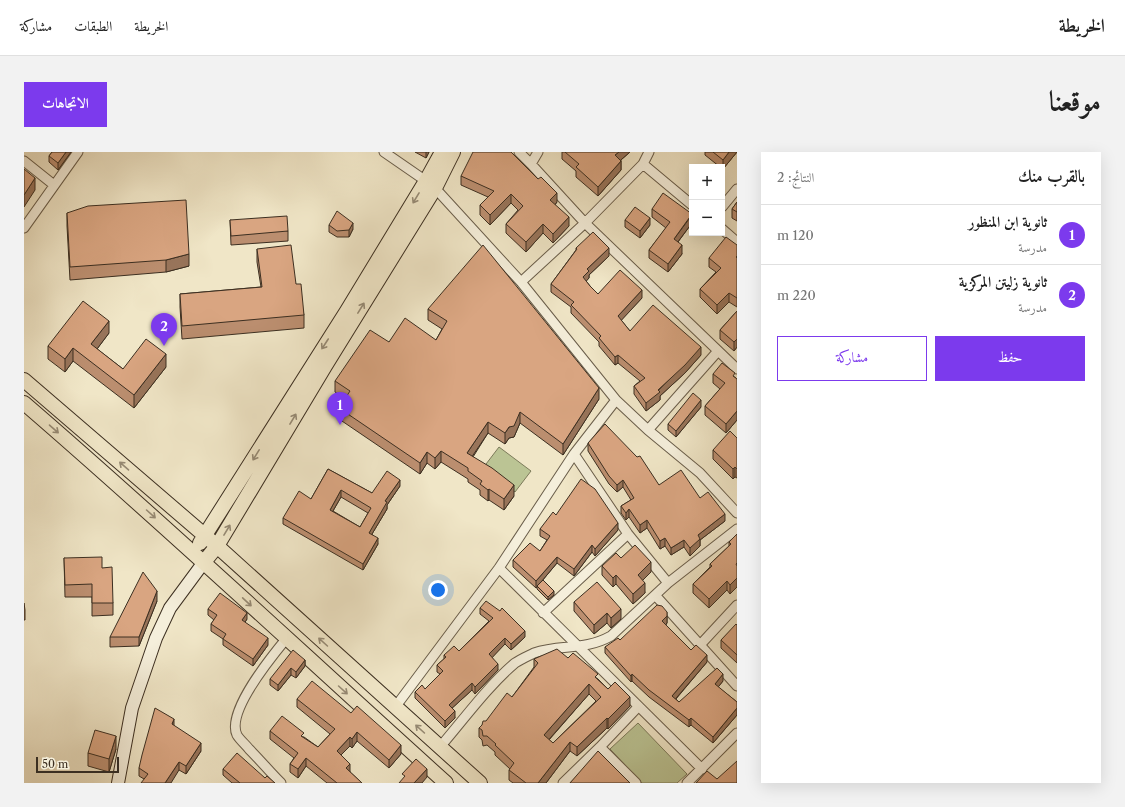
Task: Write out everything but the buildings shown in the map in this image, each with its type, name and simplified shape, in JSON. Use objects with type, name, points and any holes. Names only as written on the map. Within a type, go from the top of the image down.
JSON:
[{"type":"main road","points":[[118,783],[132,708],[156,638],[170,608],[217,546],[325,366],[431,185],[442,152]]},
{"type":"main road","points":[[193,552],[205,536],[347,311],[453,152]]},
{"type":"main road","points":[[24,380],[217,546],[480,783]]},
{"type":"main road","points":[[24,403],[112,479],[286,639],[446,783]]},
{"type":"street","points":[[24,228],[78,152]]},
{"type":"street","points":[[384,152],[431,185],[521,282],[616,400],[648,430],[700,473],[737,513]]},
{"type":"street","points":[[519,152],[585,223],[737,369]]},
{"type":"street","points":[[531,164],[538,152]]},
{"type":"street","points":[[521,282],[585,223],[644,164],[649,152]]},
{"type":"street","points":[[24,161],[54,185]]},
{"type":"street","points":[[644,164],[689,202]]},
{"type":"street","points":[[725,203],[737,189]]},
{"type":"street","points":[[725,232],[737,242]]},
{"type":"street","points":[[648,430],[718,351]]},
{"type":"street","points":[[396,706],[499,568],[574,454],[616,400]]},
{"type":"street","points":[[574,454],[628,534],[668,583]]},
{"type":"street","points":[[440,747],[486,693],[516,662],[547,649],[578,647],[602,641],[611,636],[668,583],[737,529]]},
{"type":"street","points":[[544,613],[628,534]]},
{"type":"street","points":[[499,568],[702,769]]},
{"type":"street","points":[[655,595],[737,686]]},
{"type":"street","points":[[700,645],[737,605]]},
{"type":"street","points":[[280,783],[238,736],[236,723],[242,704],[262,669],[286,639]]},
{"type":"street","points":[[563,783],[638,707]]},
{"type":"street","points":[[687,783],[737,733]]},
{"type":"street","points":[[600,747],[636,783]]},
{"type":"green space","points":[[499,447],[531,471],[515,492],[483,468]]},
{"type":"green space","points":[[638,723],[687,774],[677,783],[642,783],[610,749]]},
{"type":"place","name":"ثانوية زليتن المركزية","points":[[164,346]]},
{"type":"place","name":"ثانوية ابن المنظور","points":[[340,425]]}]
